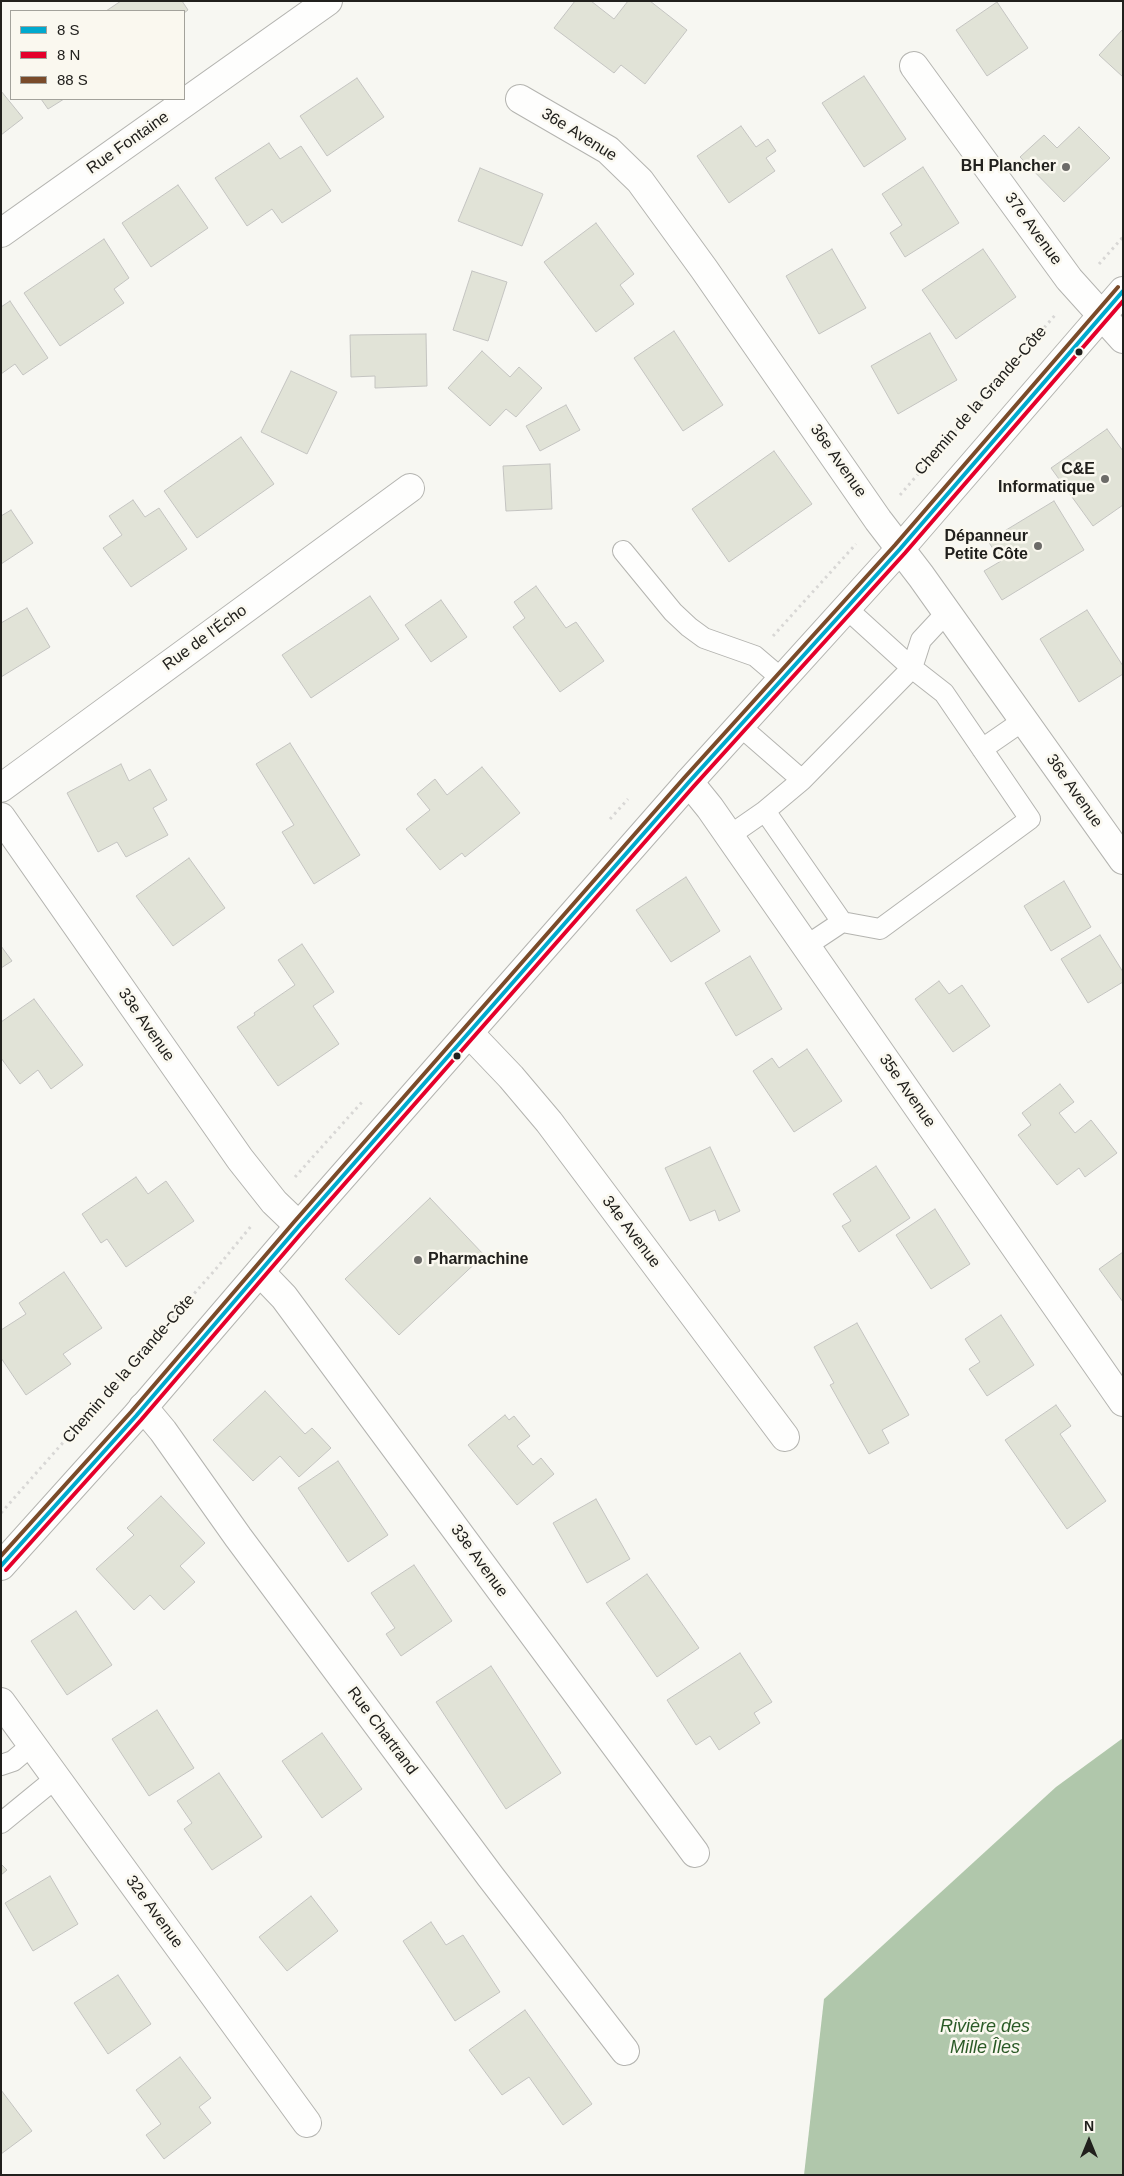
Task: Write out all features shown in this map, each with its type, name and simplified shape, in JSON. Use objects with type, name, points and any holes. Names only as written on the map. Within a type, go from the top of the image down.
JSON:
[{"type":"street","name":"Rue Fontaine","points":[[1,233],[328,1]]},
{"type":"street","name":"37e Avenue","points":[[914,66],[1069,279],[1101,317],[1123,339]]},
{"type":"street","name":"36e Avenue","points":[[520,99],[608,150],[640,181],[1123,860]]},
{"type":"street","points":[[1,1566],[143,1408],[299,1226],[689,782],[900,549],[1123,291]]},
{"type":"street","name":"Rue de l'Écho","points":[[1,788],[410,488]]},
{"type":"street","name":"35e Avenue","points":[[689,782],[701,796],[1123,1402]]},
{"type":"street","name":"33e Avenue","points":[[1,817],[240,1159],[274,1202],[299,1226]]},
{"type":"street","name":"34e Avenue","points":[[469,1033],[517,1084],[549,1122],[785,1437]]},
{"type":"street","name":"33e Avenue","points":[[260,1272],[284,1297],[695,1853]]},
{"type":"street","name":"Rue Chartrand","points":[[143,1408],[163,1431],[238,1537],[490,1876],[625,2051]]},
{"type":"street","name":"32e Avenue","points":[[1,1702],[307,2123]]},
{"type":"lane","points":[[623,551],[673,612],[689,627],[704,638],[755,656],[782,679]]},
{"type":"lane","points":[[806,946],[842,922],[880,929],[1030,819],[944,693],[912,668],[846,608]]},
{"type":"lane","points":[[729,836],[765,811],[802,780],[912,668],[921,640],[947,612]]},
{"type":"lane","points":[[982,749],[1024,720]]},
{"type":"lane","points":[[740,726],[802,780]]},
{"type":"lane","points":[[765,811],[842,922]]},
{"type":"lane","points":[[1,1765],[13,1761],[32,1745]]},
{"type":"lane","points":[[1,1822],[56,1778]]},
{"type":"path","points":[[1094,270],[1123,237]]},
{"type":"path","name":"Chemin de la Grande-Côte","points":[[898,497],[1058,312]]},
{"type":"path","points":[[769,641],[858,542]]},
{"type":"path","points":[[292,1180],[362,1101]]},
{"type":"path","name":"Chemin de la Grande-Côte","points":[[1,1513],[216,1270],[254,1223]]},
{"type":"water","name":"Rivière des Mille Îles","points":[[1123,1738],[1123,2175],[804,2175],[824,1999],[1056,1787]]},
{"type":"building","points":[[121,1],[182,1],[188,10],[185,12],[185,10],[108,10]]},
{"type":"building","points":[[575,1],[591,1],[614,19],[628,1],[650,1],[687,30],[645,84],[621,65],[614,73],[554,28]]},
{"type":"building","points":[[997,2],[1028,48],[987,76],[956,30]]},
{"type":"building","points":[[1123,29],[1123,77],[1099,55]]},
{"type":"building","points":[[864,76],[906,139],[864,167],[822,103]]},
{"type":"building","points":[[357,78],[384,117],[327,156],[300,116]]},
{"type":"building","points":[[1,91],[23,118],[1,135]]},
{"type":"building","points":[[42,100],[62,100],[48,109]]},
{"type":"building","points":[[741,126],[756,147],[768,139],[776,151],[766,158],[775,171],[729,203],[697,156]]},
{"type":"building","points":[[1079,127],[1110,158],[1064,202],[1020,157],[1044,135],[1057,148]]},
{"type":"building","points":[[269,143],[280,159],[301,146],[331,191],[282,223],[272,209],[247,226],[215,178]]},
{"type":"building","points":[[923,167],[959,223],[905,257],[890,233],[902,225],[882,194]]},
{"type":"building","points":[[480,168],[543,194],[522,246],[458,221]]},
{"type":"building","points":[[178,185],[208,228],[151,267],[122,223]]},
{"type":"building","points":[[596,223],[634,274],[620,285],[634,304],[596,332],[544,262]]},
{"type":"building","points":[[104,239],[129,278],[114,289],[124,303],[60,346],[24,293]]},
{"type":"building","points":[[832,249],[866,308],[819,334],[786,276]]},
{"type":"building","points":[[983,249],[1016,297],[956,339],[922,290]]},
{"type":"building","points":[[472,271],[507,282],[488,341],[453,330]]},
{"type":"building","points":[[10,301],[48,358],[23,375],[15,364],[1,374],[1,307]]},
{"type":"building","points":[[674,331],[723,405],[683,431],[634,358]]},
{"type":"building","points":[[930,333],[957,380],[898,414],[871,366]]},
{"type":"building","points":[[426,334],[427,386],[375,388],[375,376],[351,377],[350,335]]},
{"type":"building","points":[[482,351],[510,377],[519,367],[542,388],[516,417],[506,409],[490,426],[448,388]]},
{"type":"building","points":[[291,371],[337,392],[307,454],[261,432]]},
{"type":"building","points":[[566,405],[580,430],[540,451],[526,426]]},
{"type":"building","points":[[1107,429],[1123,451],[1123,505],[1093,526],[1051,468]]},
{"type":"building","points":[[241,437],[274,484],[197,538],[164,491]]},
{"type":"building","points":[[774,451],[812,504],[729,562],[692,509]]},
{"type":"building","points":[[550,464],[552,509],[506,511],[503,466]]},
{"type":"building","points":[[133,500],[145,517],[159,508],[187,549],[131,587],[103,548],[122,535],[109,516]]},
{"type":"building","points":[[1054,501],[1084,550],[1002,600],[984,571],[1001,561],[988,541]]},
{"type":"building","points":[[11,510],[33,543],[1,564],[1,516]]},
{"type":"building","points":[[536,586],[566,628],[576,622],[604,661],[560,692],[513,627],[525,618],[514,602]]},
{"type":"building","points":[[370,596],[399,639],[311,698],[282,655]]},
{"type":"building","points":[[441,600],[467,637],[431,662],[405,625]]},
{"type":"building","points":[[27,608],[50,647],[1,677],[1,623]]},
{"type":"building","points":[[1087,610],[1123,666],[1123,674],[1079,702],[1040,639]]},
{"type":"building","points":[[290,743],[360,855],[314,884],[282,832],[294,825],[256,764]]},
{"type":"building","points":[[121,764],[129,781],[150,769],[167,800],[153,808],[168,835],[126,857],[117,842],[98,852],[67,793]]},
{"type":"building","points":[[482,767],[520,813],[465,857],[462,853],[440,870],[406,829],[430,810],[417,794],[435,779],[447,795]]},
{"type":"building","points":[[189,858],[225,908],[173,946],[136,896]]},
{"type":"building","points":[[686,877],[720,931],[671,962],[636,910]]},
{"type":"building","points":[[1064,881],[1091,927],[1051,951],[1024,906]]},
{"type":"building","points":[[1100,935],[1123,972],[1123,982],[1088,1003],[1061,959]]},
{"type":"building","points":[[302,944],[334,992],[313,1006],[339,1044],[278,1086],[237,1027],[295,985],[278,960]]},
{"type":"building","points":[[1,946],[12,961],[1,968]]},
{"type":"building","points":[[750,956],[782,1009],[736,1036],[705,983]]},
{"type":"building","points":[[939,981],[949,994],[962,985],[990,1026],[953,1052],[915,999]]},
{"type":"building","points":[[34,999],[83,1065],[51,1089],[38,1070],[20,1084],[1,1058],[1,1022]]},
{"type":"building","points":[[807,1049],[842,1101],[794,1132],[753,1071],[772,1058],[779,1068]]},
{"type":"building","points":[[1060,1084],[1074,1102],[1059,1113],[1075,1133],[1091,1120],[1117,1153],[1085,1177],[1079,1168],[1057,1185],[1018,1135],[1031,1125],[1022,1113]]},
{"type":"building","points":[[710,1147],[740,1211],[719,1221],[715,1210],[690,1221],[665,1168]]},
{"type":"building","points":[[876,1166],[910,1218],[859,1252],[842,1226],[851,1221],[833,1194]]},
{"type":"building","points":[[136,1177],[148,1194],[166,1181],[194,1221],[126,1267],[107,1239],[101,1243],[82,1214]]},
{"type":"building","points":[[430,1198],[484,1255],[399,1335],[345,1279]]},
{"type":"building","points":[[935,1209],[970,1264],[931,1289],[896,1235]]},
{"type":"building","points":[[1123,1252],[1123,1302],[1099,1269]]},
{"type":"building","points":[[64,1272],[102,1328],[63,1354],[71,1364],[26,1395],[1,1358],[1,1330],[26,1314],[19,1303]]},
{"type":"building","points":[[1001,1315],[1034,1365],[987,1396],[969,1369],[980,1362],[965,1339]]},
{"type":"building","points":[[857,1323],[909,1415],[882,1430],[889,1443],[869,1454],[830,1385],[834,1383],[814,1347]]},
{"type":"building","points":[[265,1391],[305,1434],[312,1428],[331,1448],[299,1477],[280,1456],[253,1481],[213,1440]]},
{"type":"building","points":[[1056,1405],[1071,1426],[1060,1434],[1106,1501],[1067,1529],[1005,1440]]},
{"type":"building","points":[[505,1415],[509,1420],[514,1416],[530,1436],[517,1446],[533,1465],[541,1458],[554,1474],[517,1505],[468,1445]]},
{"type":"building","points":[[338,1461],[388,1535],[348,1562],[298,1488]]},
{"type":"building","points":[[161,1496],[205,1543],[180,1566],[195,1582],[164,1610],[150,1595],[134,1610],[96,1569],[134,1535],[127,1528]]},
{"type":"building","points":[[596,1499],[630,1559],[587,1583],[553,1523]]},
{"type":"building","points":[[414,1565],[452,1621],[401,1656],[386,1634],[395,1628],[371,1593]]},
{"type":"building","points":[[647,1574],[699,1648],[657,1677],[606,1603]]},
{"type":"building","points":[[76,1611],[112,1665],[67,1695],[31,1641]]},
{"type":"building","points":[[740,1653],[772,1702],[754,1713],[760,1723],[719,1750],[710,1736],[696,1745],[667,1700]]},
{"type":"building","points":[[491,1666],[561,1773],[506,1809],[436,1702]]},
{"type":"building","points":[[157,1710],[194,1768],[149,1796],[112,1739]]},
{"type":"building","points":[[322,1733],[362,1789],[322,1818],[282,1761]]},
{"type":"building","points":[[219,1773],[262,1837],[212,1870],[184,1829],[192,1823],[177,1801]]},
{"type":"building","points":[[1,1864],[7,1870],[1,1875]]},
{"type":"building","points":[[50,1876],[78,1924],[33,1951],[5,1903]]},
{"type":"building","points":[[311,1896],[338,1931],[287,1971],[259,1937]]},
{"type":"building","points":[[431,1922],[446,1945],[463,1935],[500,1992],[455,2021],[403,1941]]},
{"type":"building","points":[[118,1975],[151,2024],[108,2054],[74,2003]]},
{"type":"building","points":[[525,2010],[592,2104],[563,2125],[529,2077],[502,2095],[469,2050]]},
{"type":"building","points":[[180,2057],[211,2098],[199,2107],[211,2123],[164,2159],[146,2135],[161,2124],[136,2090]]},
{"type":"building","points":[[1,2090],[32,2131],[1,2154]]},
{"type":"transit line","points":[[1,1556],[131,1412],[294,1222],[684,778],[895,545],[1118,287]]},
{"type":"transit line","points":[[1,1566],[136,1416],[299,1226],[689,782],[900,549],[1123,291]]},
{"type":"transit line","points":[[6,1570],[141,1420],[304,1230],[694,786],[905,553],[1123,301]]},
{"type":"place","name":"BH Plancher","points":[[1066,167]]},
{"type":"place","name":"C&E Informatique","points":[[1105,479]]},
{"type":"place","name":"Dépanneur Petite Côte","points":[[1038,546]]},
{"type":"place","name":"Pharmachine","points":[[418,1260]]}]
